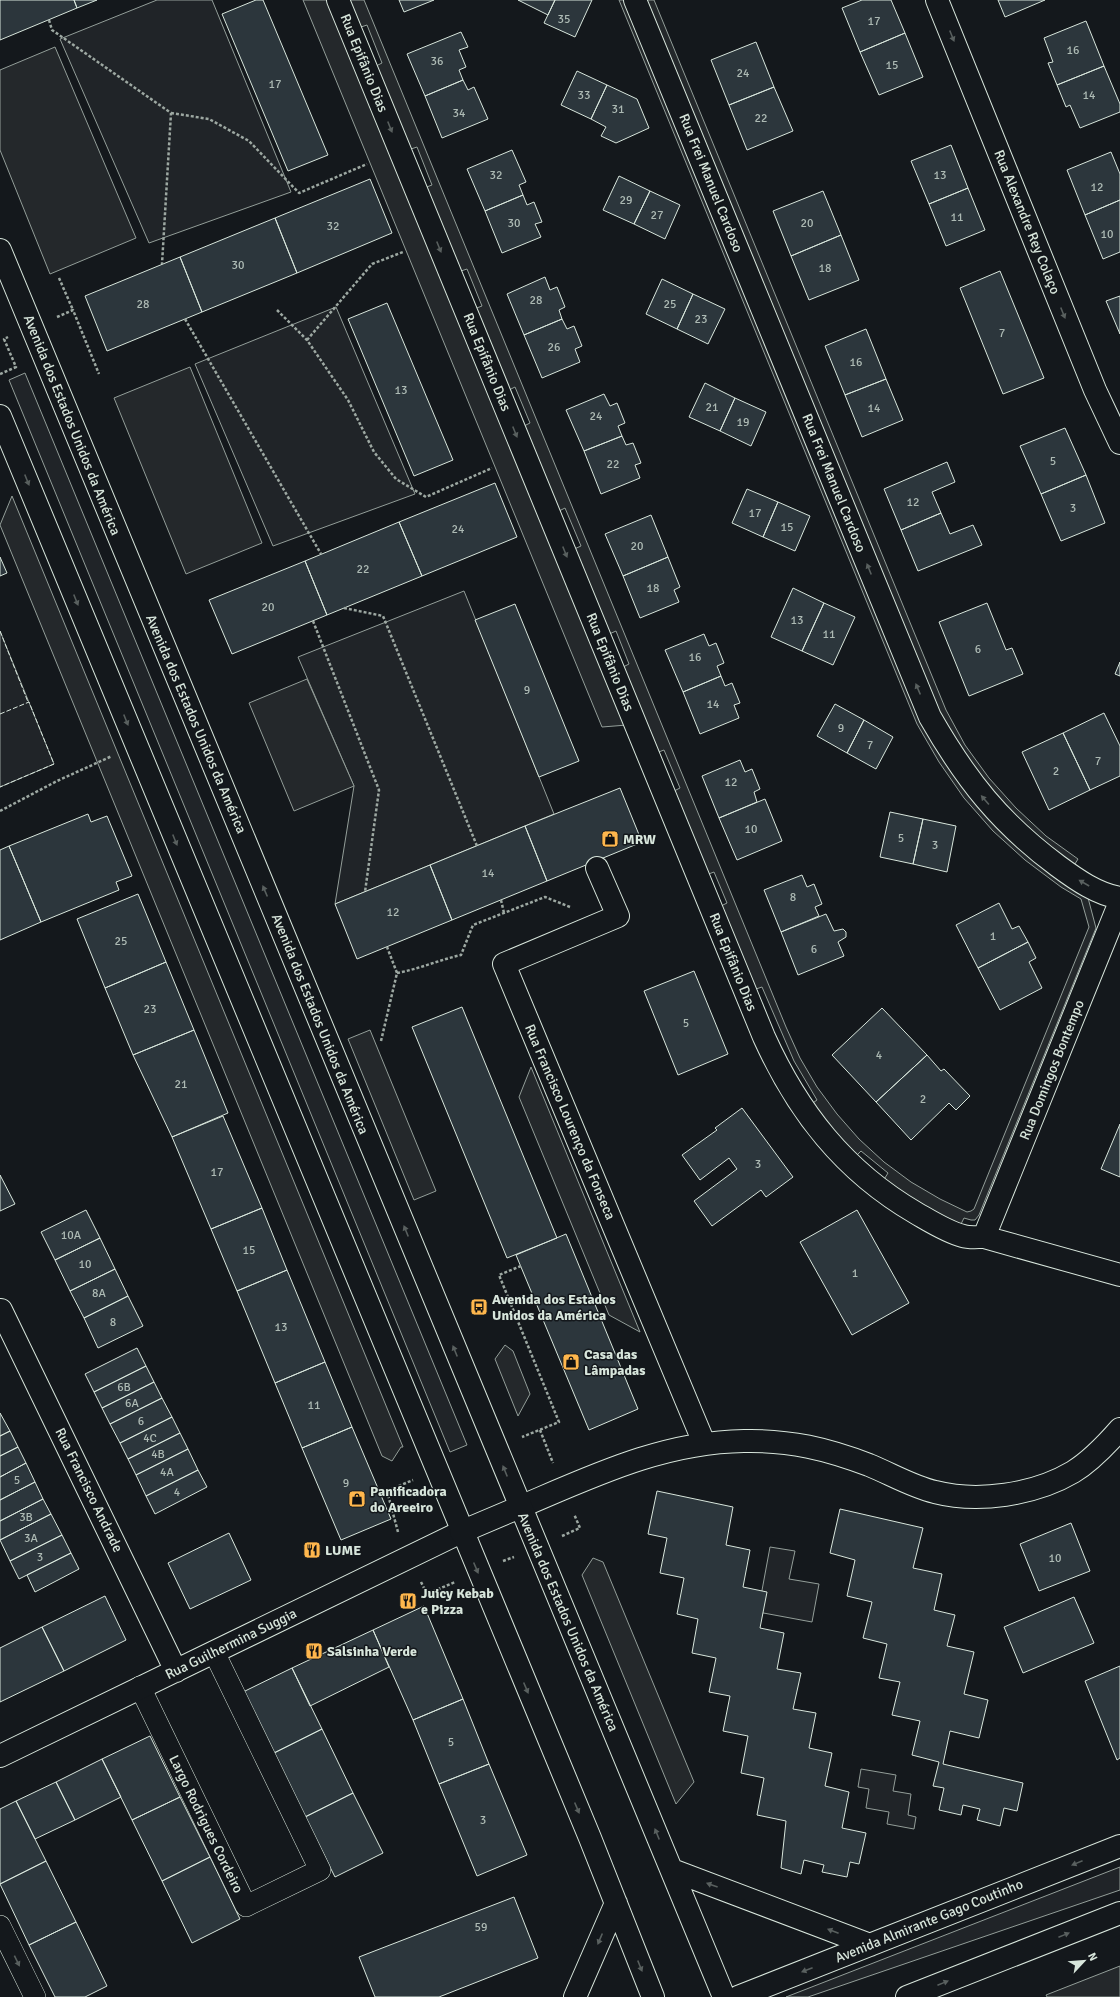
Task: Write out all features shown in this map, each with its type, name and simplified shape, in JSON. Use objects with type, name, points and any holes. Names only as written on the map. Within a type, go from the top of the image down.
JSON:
[{"type":"street","name":"Rua Epifânio Dias","points":[[338,0],[778,1069],[797,1100],[818,1130],[842,1156],[869,1180],[898,1202],[929,1220],[963,1236],[984,1237],[1120,1275]]},
{"type":"street","name":"Rua Frei Manuel Cardoso","points":[[635,0],[930,717],[951,754],[975,789],[1003,820],[1035,849],[1069,874],[1105,895],[1120,898]]},
{"type":"street","name":"Rua Alexandre Rey Colaço","points":[[937,0],[1095,390],[1120,443]]},
{"type":"street","name":"Avenida dos Estados Unidos da América","points":[[0,250],[724,1997]]},
{"type":"street","points":[[0,416],[6,441],[136,745],[616,1903],[653,1997]]},
{"type":"street","name":"Rua Francisco Lourenço da Fonseca","points":[[597,868],[618,916],[504,964],[704,1443]]},
{"type":"street","name":"Rua Domingos Bontempo","points":[[984,1237],[1120,902]]},
{"type":"street","name":"Rua Francisco Andrade","points":[[1,1310],[176,1671]]},
{"type":"street","points":[[520,1507],[654,1453],[704,1443],[777,1442],[820,1448],[868,1465],[935,1492],[970,1497],[1003,1495],[1041,1486],[1072,1472],[1104,1448],[1120,1429]]},
{"type":"street","name":"Rua Guilhermina Suggia","points":[[0,1756],[461,1532],[520,1507]]},
{"type":"street","name":"Largo Rodrigues Cordeiro","points":[[140,1688],[246,1906],[320,1870],[214,1652]]},
{"type":"street","name":"Avenida Almirante Gago Coutinho","points":[[738,1997],[1120,1846]]},
{"type":"street","points":[[672,1870],[870,1945]]},
{"type":"street","points":[[575,1997],[616,1903]]},
{"type":"street","points":[[907,1997],[1120,1913]]},
{"type":"street","points":[[0,1926],[35,1997]]},
{"type":"path","points":[[49,20],[52,30],[171,113],[209,119],[249,141],[299,193],[367,164]]},
{"type":"path","points":[[162,264],[171,113]]},
{"type":"path","points":[[307,340],[372,264],[403,252]]},
{"type":"path","points":[[59,278],[73,310]]},
{"type":"path","points":[[277,310],[307,340],[348,400],[374,452],[396,479],[426,497],[492,468]]},
{"type":"path","points":[[185,319],[321,554]]},
{"type":"path","points":[[344,608],[383,616],[477,846]]},
{"type":"path","points":[[313,621],[380,790],[365,892]]},
{"type":"path","points":[[0,811],[57,781],[136,745]]},
{"type":"path","points":[[397,973],[418,969],[433,962],[461,955],[473,925],[545,897],[573,908]]},
{"type":"path","points":[[501,900],[504,913]]},
{"type":"path","points":[[381,1041],[397,973],[387,947]]},
{"type":"path","points":[[521,1266],[499,1275],[559,1422],[540,1430]]},
{"type":"shaded area","points":[[157,0],[212,0],[291,192],[149,243],[60,39]]},
{"type":"shaded area","points":[[303,0],[329,0],[627,725],[602,727]]},
{"type":"shaded area","points":[[346,0],[364,0],[800,1058],[817,1087],[837,1114],[859,1139],[884,1162],[911,1182],[940,1199],[967,1212],[971,1211],[974,1209],[1089,927],[1081,899],[1061,887],[1025,860],[993,831],[964,798],[939,762],[917,724],[619,0],[627,0],[923,721],[1087,894],[1096,928],[979,1215],[975,1220],[964,1218],[960,1226],[883,1181],[888,1173],[861,1151],[855,1157],[810,1105],[817,1100],[794,1061],[762,987],[753,990],[719,907],[727,903],[714,872],[706,875],[672,792],[680,788],[664,750],[656,753],[621,668],[629,664],[616,631],[607,635],[572,550],[581,546],[565,508],[557,512],[522,427],[530,423],[515,387],[507,391],[474,309],[482,306],[467,269],[458,272],[424,188],[432,185],[417,147],[408,150],[374,67],[382,63],[367,25],[358,28]]},
{"type":"shaded area","points":[[644,0],[654,0],[946,710],[965,745],[989,778],[1016,808],[1046,836],[1078,859],[1073,867],[1040,843],[982,784],[938,714]]},
{"type":"shaded area","points":[[55,47],[136,238],[50,274],[0,150],[0,70]]},
{"type":"shaded area","points":[[336,307],[415,494],[273,546],[195,364]]},
{"type":"shaded area","points":[[190,367],[262,543],[186,574],[114,398]]},
{"type":"shaded area","points":[[25,373],[467,1445],[450,1452],[9,380]]},
{"type":"shaded area","points":[[12,496],[403,1447],[401,1447],[392,1461],[382,1456],[0,525]]},
{"type":"shaded area","points":[[464,591],[554,814],[335,904],[354,786],[298,657]]},
{"type":"shaded area","points":[[0,631],[54,764],[0,787]]},
{"type":"shaded area","points":[[307,679],[354,786],[294,811],[249,703]]},
{"type":"shaded area","points":[[370,1030],[436,1191],[414,1200],[348,1039]]},
{"type":"shaded area","points":[[531,1067],[640,1332],[609,1315],[519,1097]]},
{"type":"shaded area","points":[[505,1345],[513,1351],[530,1394],[518,1416],[495,1359]]},
{"type":"shaded area","points":[[770,1547],[795,1551],[789,1579],[819,1584],[812,1622],[758,1612]]},
{"type":"shaded area","points":[[593,1558],[603,1562],[694,1782],[676,1804],[582,1575]]},
{"type":"shaded area","points":[[861,1769],[896,1775],[893,1791],[911,1794],[908,1815],[916,1817],[914,1829],[887,1824],[889,1812],[866,1808],[869,1789],[858,1787]]},
{"type":"shaded area","points":[[1120,1867],[1120,1890],[808,1997],[786,1997]]},
{"type":"shaded area","points":[[1120,1966],[1120,1997],[1047,1997],[1046,1995]]},
{"type":"building","points":[[0,0],[74,0],[77,8],[0,40]]},
{"type":"building","points":[[74,0],[97,0],[77,8]]},
{"type":"building","points":[[256,0],[263,0],[328,155],[288,171],[222,14]]},
{"type":"building","points":[[399,0],[434,0],[404,12]]},
{"type":"building","points":[[518,0],[555,0],[548,15]]},
{"type":"building","points":[[555,0],[592,0],[575,37],[544,23]]},
{"type":"building","points":[[862,0],[891,0],[905,33],[860,52],[842,8]]},
{"type":"building","points":[[998,0],[1045,0],[1005,17]]},
{"type":"building","points":[[1086,21],[1104,66],[1057,85],[1048,63],[1053,62],[1044,38]]},
{"type":"building","points":[[461,32],[468,47],[459,50],[466,67],[459,70],[463,80],[425,96],[407,54]]},
{"type":"building","points":[[905,33],[923,77],[879,95],[860,52]]},
{"type":"building","points":[[756,42],[774,87],[729,105],[711,60]]},
{"type":"building","points":[[1104,66],[1120,104],[1120,112],[1080,128],[1070,105],[1066,107],[1057,85]]},
{"type":"building","points":[[577,71],[607,85],[591,119],[561,105]]},
{"type":"building","points":[[463,80],[468,90],[474,87],[488,119],[442,138],[425,96]]},
{"type":"building","points":[[607,85],[637,99],[649,128],[616,143],[601,136],[606,127],[591,119]]},
{"type":"building","points":[[774,87],[793,131],[747,150],[729,105]]},
{"type":"building","points":[[951,145],[968,188],[929,204],[911,161]]},
{"type":"building","points":[[512,150],[526,182],[519,185],[523,195],[485,211],[467,169]]},
{"type":"building","points":[[1111,152],[1120,174],[1120,200],[1085,215],[1067,170]]},
{"type":"building","points":[[619,176],[650,191],[634,224],[603,210]]},
{"type":"building","points":[[370,179],[392,233],[297,273],[275,218]]},
{"type":"building","points":[[968,188],[985,230],[946,246],[929,204]]},
{"type":"building","points":[[650,191],[680,205],[665,239],[634,224]]},
{"type":"building","points":[[823,191],[841,235],[791,256],[773,211]]},
{"type":"building","points":[[523,195],[527,205],[534,202],[542,222],[535,224],[541,237],[502,253],[485,211]]},
{"type":"building","points":[[1120,200],[1120,252],[1103,259],[1085,215]]},
{"type":"building","points":[[275,218],[297,273],[202,312],[180,257]]},
{"type":"building","points":[[841,235],[859,280],[809,300],[791,256]]},
{"type":"building","points":[[180,257],[202,312],[107,351],[85,296]]},
{"type":"building","points":[[1000,271],[1044,378],[1003,394],[960,288]]},
{"type":"building","points":[[545,277],[550,290],[557,287],[565,307],[559,310],[562,319],[524,335],[507,294]]},
{"type":"building","points":[[662,279],[693,294],[677,329],[646,314]]},
{"type":"building","points":[[693,294],[725,309],[708,344],[677,329]]},
{"type":"building","points":[[1120,296],[1120,334],[1106,301]]},
{"type":"building","points":[[387,303],[453,460],[414,476],[348,319]]},
{"type":"building","points":[[562,319],[567,329],[574,326],[582,346],[575,349],[580,362],[542,378],[524,335]]},
{"type":"building","points":[[866,329],[886,379],[845,395],[825,346]]},
{"type":"building","points":[[886,379],[903,420],[862,437],[845,395]]},
{"type":"building","points":[[705,383],[735,398],[720,431],[689,417]]},
{"type":"building","points":[[604,394],[610,406],[617,403],[625,423],[618,426],[622,436],[584,451],[566,410]]},
{"type":"building","points":[[735,398],[766,412],[751,446],[720,431]]},
{"type":"building","points":[[1065,428],[1086,475],[1041,494],[1020,446]]},
{"type":"building","points":[[622,436],[626,445],[633,443],[641,463],[635,465],[640,478],[601,494],[584,451]]},
{"type":"building","points":[[947,462],[955,482],[932,492],[941,513],[901,530],[884,489]]},
{"type":"building","points":[[1086,475],[1105,523],[1061,541],[1041,494]]},
{"type":"building","points":[[495,483],[517,537],[422,576],[399,522]]},
{"type":"building","points":[[747,489],[778,502],[763,537],[732,523]]},
{"type":"building","points":[[778,502],[810,516],[795,551],[763,537]]},
{"type":"building","points":[[941,513],[950,534],[973,525],[982,545],[918,571],[901,530]]},
{"type":"building","points":[[651,515],[668,557],[623,576],[605,534]]},
{"type":"building","points":[[399,522],[422,576],[327,615],[305,561]]},
{"type":"building","points":[[0,557],[7,573],[0,576]]},
{"type":"building","points":[[668,557],[680,587],[674,590],[679,602],[640,618],[623,576]]},
{"type":"building","points":[[305,561],[327,615],[232,654],[209,600]]},
{"type":"building","points":[[793,588],[824,603],[802,651],[771,637]]},
{"type":"building","points":[[824,603],[855,617],[833,665],[802,651]]},
{"type":"building","points":[[987,603],[1006,650],[1012,648],[1023,674],[969,696],[939,622]]},
{"type":"building","points":[[515,604],[579,761],[539,777],[475,620]]},
{"type":"building","points":[[704,634],[709,646],[716,643],[724,663],[717,666],[721,676],[683,692],[665,650]]},
{"type":"building","points":[[1120,662],[1120,676],[1115,674]]},
{"type":"building","points":[[721,676],[725,686],[732,683],[740,703],[734,705],[739,718],[700,734],[683,692]]},
{"type":"building","points":[[835,704],[864,720],[847,753],[817,736]]},
{"type":"building","points":[[1104,713],[1120,746],[1120,776],[1090,790],[1063,733]]},
{"type":"building","points":[[864,720],[893,737],[876,769],[847,753]]},
{"type":"building","points":[[1063,733],[1090,790],[1049,810],[1022,752]]},
{"type":"building","points":[[740,760],[745,772],[752,769],[760,789],[754,792],[757,802],[719,818],[702,776]]},
{"type":"building","points":[[620,788],[642,842],[547,881],[525,826]]},
{"type":"building","points":[[765,799],[782,841],[737,860],[719,818]]},
{"type":"building","points":[[890,812],[923,819],[913,864],[880,857]]},
{"type":"building","points":[[88,814],[91,822],[107,816],[132,876],[116,882],[119,890],[41,922],[9,846]]},
{"type":"building","points":[[923,819],[956,826],[947,872],[913,864]]},
{"type":"building","points":[[525,826],[547,881],[452,920],[430,865]]},
{"type":"building","points":[[9,846],[41,922],[0,940],[0,850]]},
{"type":"building","points":[[430,865],[452,920],[357,959],[335,904]]},
{"type":"building","points":[[802,875],[807,887],[814,884],[822,904],[815,907],[819,916],[781,932],[764,890]]},
{"type":"building","points":[[138,894],[166,962],[105,988],[77,919]]},
{"type":"building","points":[[999,903],[1012,929],[1019,926],[1028,942],[978,968],[956,925]]},
{"type":"building","points":[[826,914],[834,931],[843,929],[846,932],[846,937],[838,942],[844,956],[798,975],[781,932]]},
{"type":"building","points":[[1028,942],[1036,958],[1029,962],[1042,988],[1000,1010],[978,968]]},
{"type":"building","points":[[166,962],[194,1030],[133,1055],[105,988]]},
{"type":"building","points":[[694,971],[728,1054],[678,1075],[644,991]]},
{"type":"building","points":[[462,1007],[557,1238],[507,1258],[412,1027]]},
{"type":"building","points":[[882,1008],[927,1055],[876,1102],[832,1055]]},
{"type":"building","points":[[194,1030],[228,1113],[172,1137],[133,1055]]},
{"type":"building","points":[[927,1055],[941,1071],[944,1069],[970,1096],[956,1110],[949,1103],[911,1140],[876,1102]]},
{"type":"building","points":[[742,1108],[793,1177],[766,1197],[761,1190],[712,1226],[694,1201],[737,1169],[729,1158],[700,1180],[682,1155],[717,1130],[715,1128]]},
{"type":"building","points":[[223,1116],[262,1208],[211,1229],[172,1137]]},
{"type":"building","points":[[1120,1124],[1120,1177],[1101,1169]]},
{"type":"building","points":[[0,1175],[15,1204],[0,1211]]},
{"type":"building","points":[[262,1208],[287,1270],[237,1291],[211,1229]]},
{"type":"building","points":[[86,1210],[100,1238],[55,1260],[41,1232]]},
{"type":"building","points":[[857,1210],[909,1303],[852,1335],[800,1242]]},
{"type":"building","points":[[566,1234],[638,1409],[589,1430],[516,1255]]},
{"type":"building","points":[[100,1238],[115,1269],[70,1291],[55,1260]]},
{"type":"building","points":[[115,1269],[128,1296],[84,1318],[70,1291]]},
{"type":"building","points":[[287,1270],[325,1362],[275,1383],[237,1291]]},
{"type":"building","points":[[128,1296],[143,1326],[98,1348],[84,1318]]},
{"type":"building","points":[[137,1348],[146,1366],[94,1392],[85,1374]]},
{"type":"building","points":[[325,1362],[352,1427],[302,1448],[275,1383]]},
{"type":"building","points":[[146,1366],[154,1382],[102,1408],[94,1392]]},
{"type":"building","points":[[154,1382],[162,1398],[110,1424],[102,1408]]},
{"type":"building","points":[[162,1398],[172,1417],[120,1443],[110,1424]]},
{"type":"building","points":[[0,1413],[10,1431],[0,1436]]},
{"type":"building","points":[[172,1417],[180,1433],[128,1459],[120,1443]]},
{"type":"building","points":[[352,1427],[391,1519],[341,1540],[302,1448]]},
{"type":"building","points":[[10,1431],[18,1447],[0,1456],[0,1436]]},
{"type":"building","points":[[180,1433],[188,1449],[136,1475],[128,1459]]},
{"type":"building","points":[[18,1447],[26,1463],[0,1477],[0,1456]]},
{"type":"building","points":[[188,1449],[198,1470],[146,1496],[136,1475]]},
{"type":"building","points":[[26,1463],[35,1482],[0,1500],[0,1477]]},
{"type":"building","points":[[198,1470],[207,1487],[155,1514],[146,1496]]},
{"type":"building","points":[[35,1482],[43,1499],[0,1521],[0,1500]]},
{"type":"building","points":[[657,1491],[733,1507],[726,1545],[750,1550],[743,1587],[767,1592],[760,1628],[784,1633],[777,1669],[801,1673],[793,1709],[816,1713],[809,1748],[832,1753],[825,1786],[849,1792],[842,1828],[866,1833],[859,1864],[850,1862],[847,1877],[822,1872],[824,1865],[804,1860],[801,1874],[781,1868],[786,1821],[757,1815],[764,1778],[741,1773],[748,1736],[723,1731],[730,1696],[709,1692],[716,1658],[692,1653],[698,1619],[677,1614],[684,1578],[660,1573],[667,1538],[648,1534]]},
{"type":"building","points":[[43,1499],[51,1514],[0,1540],[0,1521]]},
{"type":"building","points":[[840,1509],[923,1528],[913,1568],[942,1574],[934,1610],[955,1615],[947,1646],[974,1652],[964,1694],[988,1700],[979,1738],[950,1731],[943,1764],[1023,1783],[1017,1811],[1004,1808],[1000,1826],[977,1820],[980,1809],[963,1805],[961,1815],[939,1810],[944,1788],[933,1786],[939,1762],[912,1755],[920,1721],[892,1715],[900,1682],[879,1678],[887,1644],[863,1638],[872,1602],[847,1596],[855,1560],[830,1553]]},
{"type":"building","points":[[51,1514],[62,1535],[10,1561],[0,1540]]},
{"type":"building","points":[[1071,1523],[1090,1571],[1039,1591],[1020,1544]]},
{"type":"building","points":[[229,1533],[251,1580],[190,1609],[168,1563]]},
{"type":"building","points":[[62,1535],[71,1553],[19,1579],[10,1561]]},
{"type":"building","points":[[71,1553],[79,1569],[35,1592],[27,1575]]},
{"type":"building","points":[[105,1596],[126,1640],[64,1671],[42,1627]]},
{"type":"building","points":[[1074,1597],[1094,1643],[1023,1673],[1004,1627]]},
{"type":"building","points":[[424,1606],[463,1699],[413,1720],[373,1630]]},
{"type":"building","points":[[42,1627],[64,1671],[0,1702],[0,1648]]},
{"type":"building","points":[[373,1630],[389,1667],[310,1706],[292,1668]]},
{"type":"building","points":[[1120,1666],[1120,1758],[1117,1760],[1085,1681]]},
{"type":"building","points":[[292,1668],[322,1729],[274,1753],[243,1692]]},
{"type":"building","points":[[463,1699],[489,1764],[439,1784],[413,1720]]},
{"type":"building","points":[[322,1729],[353,1793],[305,1817],[274,1753]]},
{"type":"building","points":[[150,1736],[180,1797],[132,1820],[102,1759]]},
{"type":"building","points":[[102,1759],[121,1797],[75,1820],[56,1782]]},
{"type":"building","points":[[489,1764],[527,1855],[477,1876],[439,1784]]},
{"type":"building","points":[[56,1782],[75,1820],[35,1839],[16,1801]]},
{"type":"building","points":[[353,1793],[383,1853],[335,1877],[305,1817]]},
{"type":"building","points":[[180,1797],[210,1857],[162,1881],[132,1820]]},
{"type":"building","points":[[16,1801],[46,1861],[0,1884],[0,1809]]},
{"type":"building","points":[[210,1857],[240,1919],[192,1943],[162,1881]]},
{"type":"building","points":[[46,1861],[76,1922],[29,1945],[0,1884]]},
{"type":"building","points":[[514,1897],[538,1958],[439,1997],[375,1997],[359,1957]]},
{"type":"building","points":[[76,1922],[107,1986],[85,1997],[55,1997],[29,1945]]},
{"type":"fence","points":[[0,631],[28,702]]},
{"type":"fence","points":[[0,714],[29,702],[54,764],[0,787]]},
{"type":"place","name":"MRW","points":[[610,839]]},
{"type":"place","name":"Avenida dos Estados Unidos da América","points":[[479,1307]]},
{"type":"place","name":"Casa das Lâmpadas","points":[[571,1362]]},
{"type":"place","name":"Panificadora do Areeiro","points":[[357,1499]]},
{"type":"place","name":"LUME","points":[[312,1550]]},
{"type":"place","name":"Juicy Kebab e Pizza","points":[[408,1601]]},
{"type":"place","name":"Salsinha Verde","points":[[314,1651]]}]
